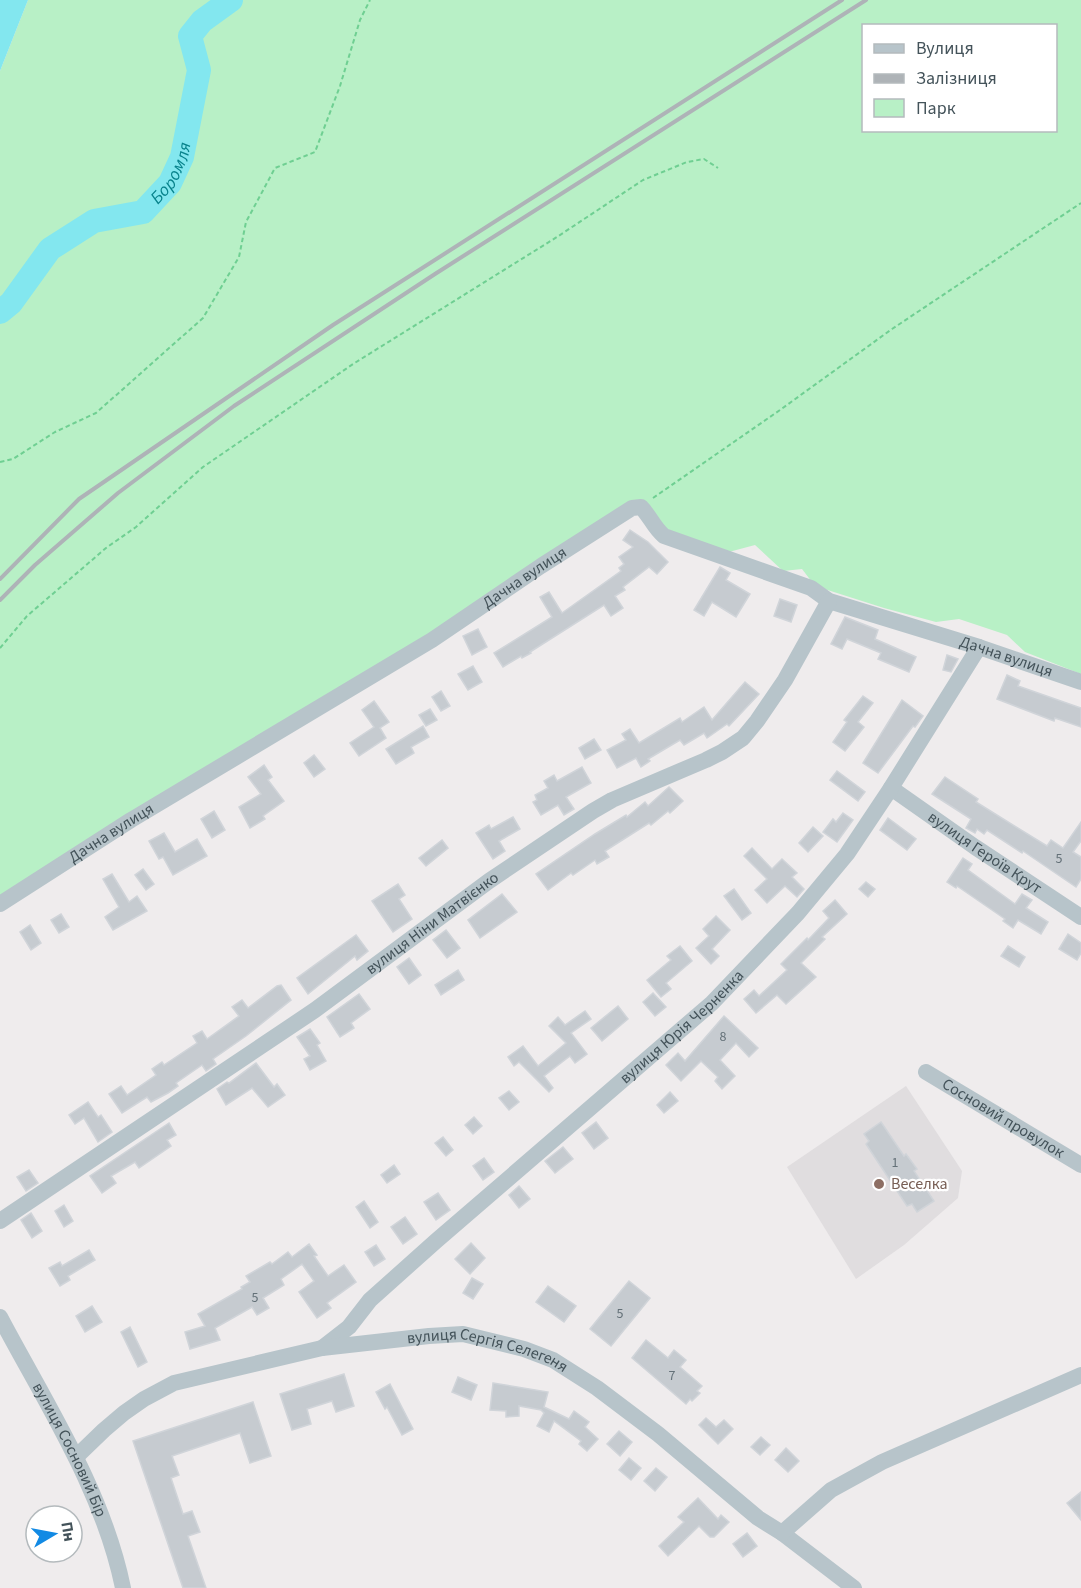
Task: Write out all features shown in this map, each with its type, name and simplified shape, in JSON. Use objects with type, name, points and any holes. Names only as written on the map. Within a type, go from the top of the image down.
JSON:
[{"type":"street","name":"Дачна вулиця","points":[[0,904],[131,820],[432,640],[632,508],[641,507],[649,515],[656,530],[664,537],[811,588],[829,601],[979,647],[1081,682]]},
{"type":"street","name":"вулиця Ніни Матвієнко","points":[[0,1221],[315,1010],[489,881],[593,811],[612,800],[722,752],[743,738],[785,680],[829,601]]},
{"type":"street","name":"вулиця Юрія Черненка","points":[[322,1348],[349,1327],[370,1300],[435,1240],[712,1003],[798,913],[847,854],[979,647]]},
{"type":"street","name":"вулиця Героїв Крут","points":[[891,788],[1081,917]]},
{"type":"street","name":"Сосновий провулок","points":[[926,1072],[1081,1165]]},
{"type":"street","name":"вулиця Сосновий Бір","points":[[1,1323],[76,1457],[106,1525],[123,1588]]},
{"type":"street","name":"вулиця Сергія Селегеня","points":[[76,1457],[124,1413],[174,1383],[322,1348],[463,1334],[524,1349],[553,1360],[597,1388],[649,1427],[758,1518],[782,1533],[854,1588]]},
{"type":"street","points":[[782,1533],[831,1490],[882,1462],[1081,1375]]},
{"type":"path","points":[[0,462],[13,459],[55,432],[96,413],[203,318],[239,257],[246,222],[274,168],[315,152],[340,86],[360,20],[370,0]]},
{"type":"path","points":[[0,648],[27,616],[106,548],[136,527],[203,467],[353,364],[557,237],[643,180],[687,162],[704,159],[718,168]]},
{"type":"path","points":[[641,507],[892,329],[1081,203]]},
{"type":"shaded area","name":"Веселка","points":[[906,1086],[962,1171],[958,1198],[904,1245],[856,1279],[787,1167]]},
{"type":"green space","points":[[28,0],[1081,0],[1081,674],[1025,652],[1007,635],[959,619],[936,622],[815,586],[802,569],[783,571],[755,545],[725,553],[662,530],[649,506],[324,700],[0,901],[0,71]]},
{"type":"water","points":[[0,0],[28,0],[0,71]]},
{"type":"building","points":[[630,530],[648,542],[668,562],[657,574],[649,567],[623,587],[625,590],[615,596],[623,608],[611,616],[604,605],[531,653],[503,667],[494,653],[552,617],[540,597],[549,592],[562,613],[621,571],[619,568],[624,564],[619,557],[633,547],[623,540]]},
{"type":"building","points":[[720,567],[730,573],[726,580],[750,594],[736,617],[712,602],[704,616],[694,610]]},
{"type":"building","points":[[780,599],[797,605],[791,622],[774,616]]},
{"type":"building","points":[[845,617],[878,630],[875,639],[916,657],[909,672],[878,659],[881,653],[847,639],[842,649],[831,644]]},
{"type":"building","points":[[478,629],[487,647],[472,655],[463,636]]},
{"type":"building","points":[[947,655],[958,659],[951,672],[943,670]]},
{"type":"building","points":[[473,666],[482,682],[468,690],[458,674]]},
{"type":"building","points":[[1007,675],[1020,681],[1018,686],[1081,708],[1081,727],[1055,718],[1054,721],[997,699]]},
{"type":"building","points":[[745,682],[759,694],[729,726],[727,724],[707,738],[704,733],[684,745],[680,740],[648,759],[650,761],[641,767],[636,758],[617,768],[607,750],[626,740],[622,734],[630,729],[639,743],[680,718],[682,722],[704,707],[712,720]]},
{"type":"building","points":[[441,691],[450,706],[441,711],[432,697]]},
{"type":"building","points":[[863,696],[873,703],[858,722],[864,727],[845,751],[833,742],[847,722],[844,720]]},
{"type":"building","points":[[902,700],[923,716],[878,773],[863,763]]},
{"type":"building","points":[[374,701],[389,722],[380,728],[386,738],[359,756],[350,743],[374,727],[362,710]]},
{"type":"building","points":[[430,709],[437,720],[426,726],[419,715]]},
{"type":"building","points":[[423,726],[429,737],[411,747],[414,753],[396,764],[386,749]]},
{"type":"building","points":[[594,739],[601,750],[585,759],[579,748]]},
{"type":"building","points":[[314,755],[325,769],[314,777],[304,763]]},
{"type":"building","points":[[264,765],[272,777],[268,780],[284,801],[263,816],[265,819],[250,828],[239,807],[261,794],[248,777]]},
{"type":"building","points":[[582,767],[591,783],[566,797],[574,809],[564,815],[558,805],[541,815],[533,802],[537,800],[535,795],[548,788],[544,781],[554,775],[557,781]]},
{"type":"building","points":[[837,771],[865,792],[858,801],[830,780]]},
{"type":"building","points":[[945,777],[978,799],[976,802],[1047,846],[1051,840],[1063,848],[1081,822],[1081,841],[1073,852],[1081,857],[1081,879],[1076,887],[987,830],[984,834],[977,829],[975,833],[966,828],[971,819],[932,794]]},
{"type":"building","points":[[669,787],[683,801],[670,813],[668,811],[651,825],[649,823],[605,851],[609,857],[597,864],[595,860],[573,875],[571,873],[548,890],[536,874],[595,834],[626,815],[627,817],[645,802],[648,806]]},
{"type":"building","points":[[214,811],[225,830],[212,838],[201,819]]},
{"type":"building","points":[[843,813],[853,820],[837,842],[823,832],[833,819],[836,822]]},
{"type":"building","points":[[513,817],[520,829],[499,841],[505,851],[493,859],[476,833],[489,825],[491,829]]},
{"type":"building","points":[[888,818],[916,839],[907,850],[880,830]]},
{"type":"building","points":[[813,827],[823,836],[808,852],[799,843]]},
{"type":"building","points":[[164,833],[175,852],[197,839],[207,856],[173,875],[163,857],[159,859],[149,841]]},
{"type":"building","points":[[442,840],[448,848],[426,866],[419,858]]},
{"type":"building","points":[[752,848],[772,869],[782,859],[797,873],[792,877],[804,889],[797,897],[785,886],[767,903],[755,890],[767,879],[744,856]]},
{"type":"building","points":[[963,858],[972,864],[968,870],[1015,904],[1022,894],[1032,900],[1026,908],[1048,922],[1041,934],[1018,920],[1013,928],[1003,921],[1005,919],[957,886],[956,888],[947,882]]},
{"type":"building","points":[[143,869],[154,884],[146,890],[135,875]]},
{"type":"building","points":[[112,874],[129,902],[137,896],[147,911],[113,930],[105,917],[119,907],[103,879]]},
{"type":"building","points":[[866,882],[875,889],[868,897],[859,889]]},
{"type":"building","points":[[398,884],[405,895],[399,899],[412,919],[393,932],[372,901]]},
{"type":"building","points":[[734,889],[751,913],[742,920],[724,896]]},
{"type":"building","points":[[502,894],[517,912],[480,938],[468,920]]},
{"type":"building","points":[[835,900],[847,914],[822,937],[825,939],[801,963],[816,977],[786,1004],[777,995],[756,1013],[744,999],[754,990],[759,996],[787,970],[781,964],[829,918],[823,911]]},
{"type":"building","points":[[61,914],[69,927],[59,933],[51,920]]},
{"type":"building","points":[[716,916],[730,930],[712,949],[719,956],[711,964],[696,948],[709,936],[703,929]]},
{"type":"building","points":[[30,925],[41,943],[31,950],[20,932]]},
{"type":"building","points":[[446,930],[460,948],[447,958],[433,940]]},
{"type":"building","points":[[1068,934],[1081,943],[1081,953],[1077,960],[1059,949]]},
{"type":"building","points":[[356,935],[368,951],[357,960],[355,956],[308,994],[297,978]]},
{"type":"building","points":[[680,946],[692,961],[666,983],[671,989],[661,997],[647,980],[671,960],[667,956]]},
{"type":"building","points":[[1008,946],[1025,957],[1019,967],[1001,956]]},
{"type":"building","points":[[409,958],[421,975],[409,984],[397,967]]},
{"type":"building","points":[[458,970],[464,980],[441,995],[435,985]]},
{"type":"building","points":[[281,985],[291,1000],[213,1059],[216,1064],[206,1071],[202,1065],[176,1083],[178,1086],[168,1093],[151,1102],[147,1097],[122,1113],[109,1094],[121,1086],[127,1095],[156,1075],[152,1069],[162,1062],[164,1065],[197,1043],[193,1036],[202,1031],[207,1039],[239,1016],[232,1007],[242,1000],[248,1008]]},
{"type":"building","points":[[653,993],[666,1007],[655,1016],[643,1002]]},
{"type":"building","points":[[359,994],[370,1009],[351,1023],[354,1028],[340,1037],[327,1017]]},
{"type":"building","points":[[618,1006],[628,1019],[602,1041],[591,1028]]},
{"type":"building","points":[[585,1011],[591,1019],[571,1033],[587,1054],[575,1063],[570,1056],[544,1076],[553,1088],[549,1092],[519,1062],[514,1066],[508,1057],[523,1046],[538,1066],[566,1043],[549,1026],[558,1017],[565,1025]]},
{"type":"building","points":[[724,1016],[758,1048],[749,1057],[736,1043],[720,1060],[735,1076],[722,1089],[715,1081],[718,1077],[701,1061],[681,1081],[666,1065],[678,1053],[685,1061]]},
{"type":"building","points":[[310,1029],[320,1043],[317,1045],[326,1061],[310,1070],[304,1059],[310,1056],[297,1037]]},
{"type":"building","points":[[256,1063],[274,1087],[277,1084],[285,1095],[268,1107],[252,1088],[226,1105],[217,1089]]},
{"type":"building","points":[[509,1091],[519,1102],[509,1110],[499,1098]]},
{"type":"building","points":[[670,1092],[678,1101],[664,1113],[657,1105]]},
{"type":"building","points":[[88,1102],[98,1117],[101,1115],[112,1132],[98,1142],[84,1118],[75,1124],[69,1115]]},
{"type":"building","points":[[474,1117],[482,1126],[473,1134],[465,1125]]},
{"type":"building","points":[[596,1122],[608,1138],[594,1149],[582,1133]]},
{"type":"building","points":[[881,1122],[904,1156],[906,1154],[917,1169],[914,1171],[934,1201],[917,1212],[912,1204],[907,1206],[866,1144],[869,1141],[864,1134]]},
{"type":"building","points":[[169,1123],[176,1135],[167,1140],[171,1146],[139,1168],[135,1162],[111,1176],[116,1183],[102,1193],[90,1176]]},
{"type":"building","points":[[443,1137],[453,1150],[446,1156],[435,1143]]},
{"type":"building","points":[[563,1147],[573,1159],[555,1173],[545,1161]]},
{"type":"building","points":[[484,1158],[494,1172],[483,1180],[473,1166]]},
{"type":"building","points":[[394,1165],[400,1174],[387,1183],[381,1175]]},
{"type":"building","points":[[29,1170],[38,1183],[26,1191],[17,1177]]},
{"type":"building","points":[[519,1186],[530,1199],[519,1208],[509,1195]]},
{"type":"building","points":[[438,1193],[450,1210],[436,1220],[424,1202]]},
{"type":"building","points":[[364,1201],[378,1222],[370,1228],[356,1207]]},
{"type":"building","points":[[64,1205],[73,1221],[64,1227],[55,1211]]},
{"type":"building","points":[[31,1213],[42,1231],[32,1238],[21,1220]]},
{"type":"building","points":[[405,1217],[417,1234],[403,1244],[391,1227]]},
{"type":"building","points":[[471,1243],[485,1258],[470,1274],[455,1259]]},
{"type":"building","points":[[309,1244],[317,1255],[314,1256],[328,1276],[344,1265],[356,1282],[327,1303],[331,1308],[317,1318],[299,1292],[314,1281],[302,1264],[281,1279],[284,1285],[263,1298],[269,1308],[257,1315],[252,1307],[215,1328],[220,1340],[190,1349],[185,1332],[205,1326],[198,1314],[242,1289],[241,1287],[250,1282],[246,1276],[270,1262],[272,1264],[288,1252],[292,1257]]},
{"type":"building","points":[[376,1245],[385,1259],[374,1266],[365,1252]]},
{"type":"building","points":[[89,1250],[95,1260],[68,1276],[70,1280],[60,1286],[49,1268],[60,1262],[62,1266]]},
{"type":"building","points":[[472,1278],[483,1284],[473,1299],[463,1293]]},
{"type":"building","points":[[629,1281],[650,1298],[611,1346],[590,1329]]},
{"type":"building","points":[[548,1286],[576,1306],[564,1322],[536,1302]]},
{"type":"building","points":[[92,1306],[102,1322],[85,1332],[76,1316]]},
{"type":"building","points":[[130,1327],[147,1362],[138,1367],[121,1332]]},
{"type":"building","points":[[646,1340],[668,1358],[674,1350],[686,1360],[680,1367],[702,1386],[697,1391],[700,1393],[692,1401],[690,1399],[686,1404],[632,1358]]},
{"type":"building","points":[[344,1374],[354,1406],[336,1412],[332,1401],[307,1409],[311,1424],[292,1430],[280,1394]]},
{"type":"building","points":[[458,1377],[477,1385],[471,1400],[452,1392]]},
{"type":"building","points":[[493,1383],[548,1392],[544,1407],[569,1419],[574,1411],[589,1422],[585,1427],[598,1439],[587,1451],[579,1444],[581,1441],[554,1421],[549,1432],[537,1426],[544,1413],[541,1410],[519,1406],[519,1416],[506,1417],[506,1411],[490,1410]]},
{"type":"building","points":[[390,1384],[413,1429],[402,1435],[376,1392]]},
{"type":"building","points":[[253,1402],[271,1456],[250,1463],[240,1433],[172,1456],[179,1475],[171,1478],[183,1514],[192,1511],[200,1532],[188,1536],[206,1588],[183,1588],[133,1441]]},
{"type":"building","points":[[706,1418],[716,1427],[724,1420],[733,1429],[718,1444],[699,1425]]},
{"type":"building","points":[[619,1431],[632,1442],[620,1456],[607,1444]]},
{"type":"building","points":[[761,1437],[770,1445],[760,1455],[751,1447]]},
{"type":"building","points":[[786,1448],[799,1461],[788,1472],[775,1460]]},
{"type":"building","points":[[629,1458],[641,1468],[631,1480],[619,1470]]},
{"type":"building","points":[[656,1468],[667,1477],[655,1491],[644,1481]]},
{"type":"building","points":[[1081,1492],[1081,1520],[1067,1503]]},
{"type":"building","points":[[698,1498],[718,1519],[721,1515],[729,1522],[714,1537],[710,1537],[699,1526],[668,1556],[659,1546],[684,1522],[678,1517]]},
{"type":"building","points":[[747,1533],[757,1546],[743,1557],[733,1544]]},
{"type":"waterway","name":"Боромля","points":[[0,312],[11,303],[50,249],[94,221],[143,212],[170,183],[182,157],[199,70],[190,36],[202,21],[231,0]]},
{"type":"railway","points":[[0,579],[79,499],[333,325],[842,0]]},
{"type":"railway","points":[[0,600],[35,565],[118,493],[234,406],[435,274],[866,0]]},
{"type":"place","name":"Веселка","points":[[879,1184]]}]
